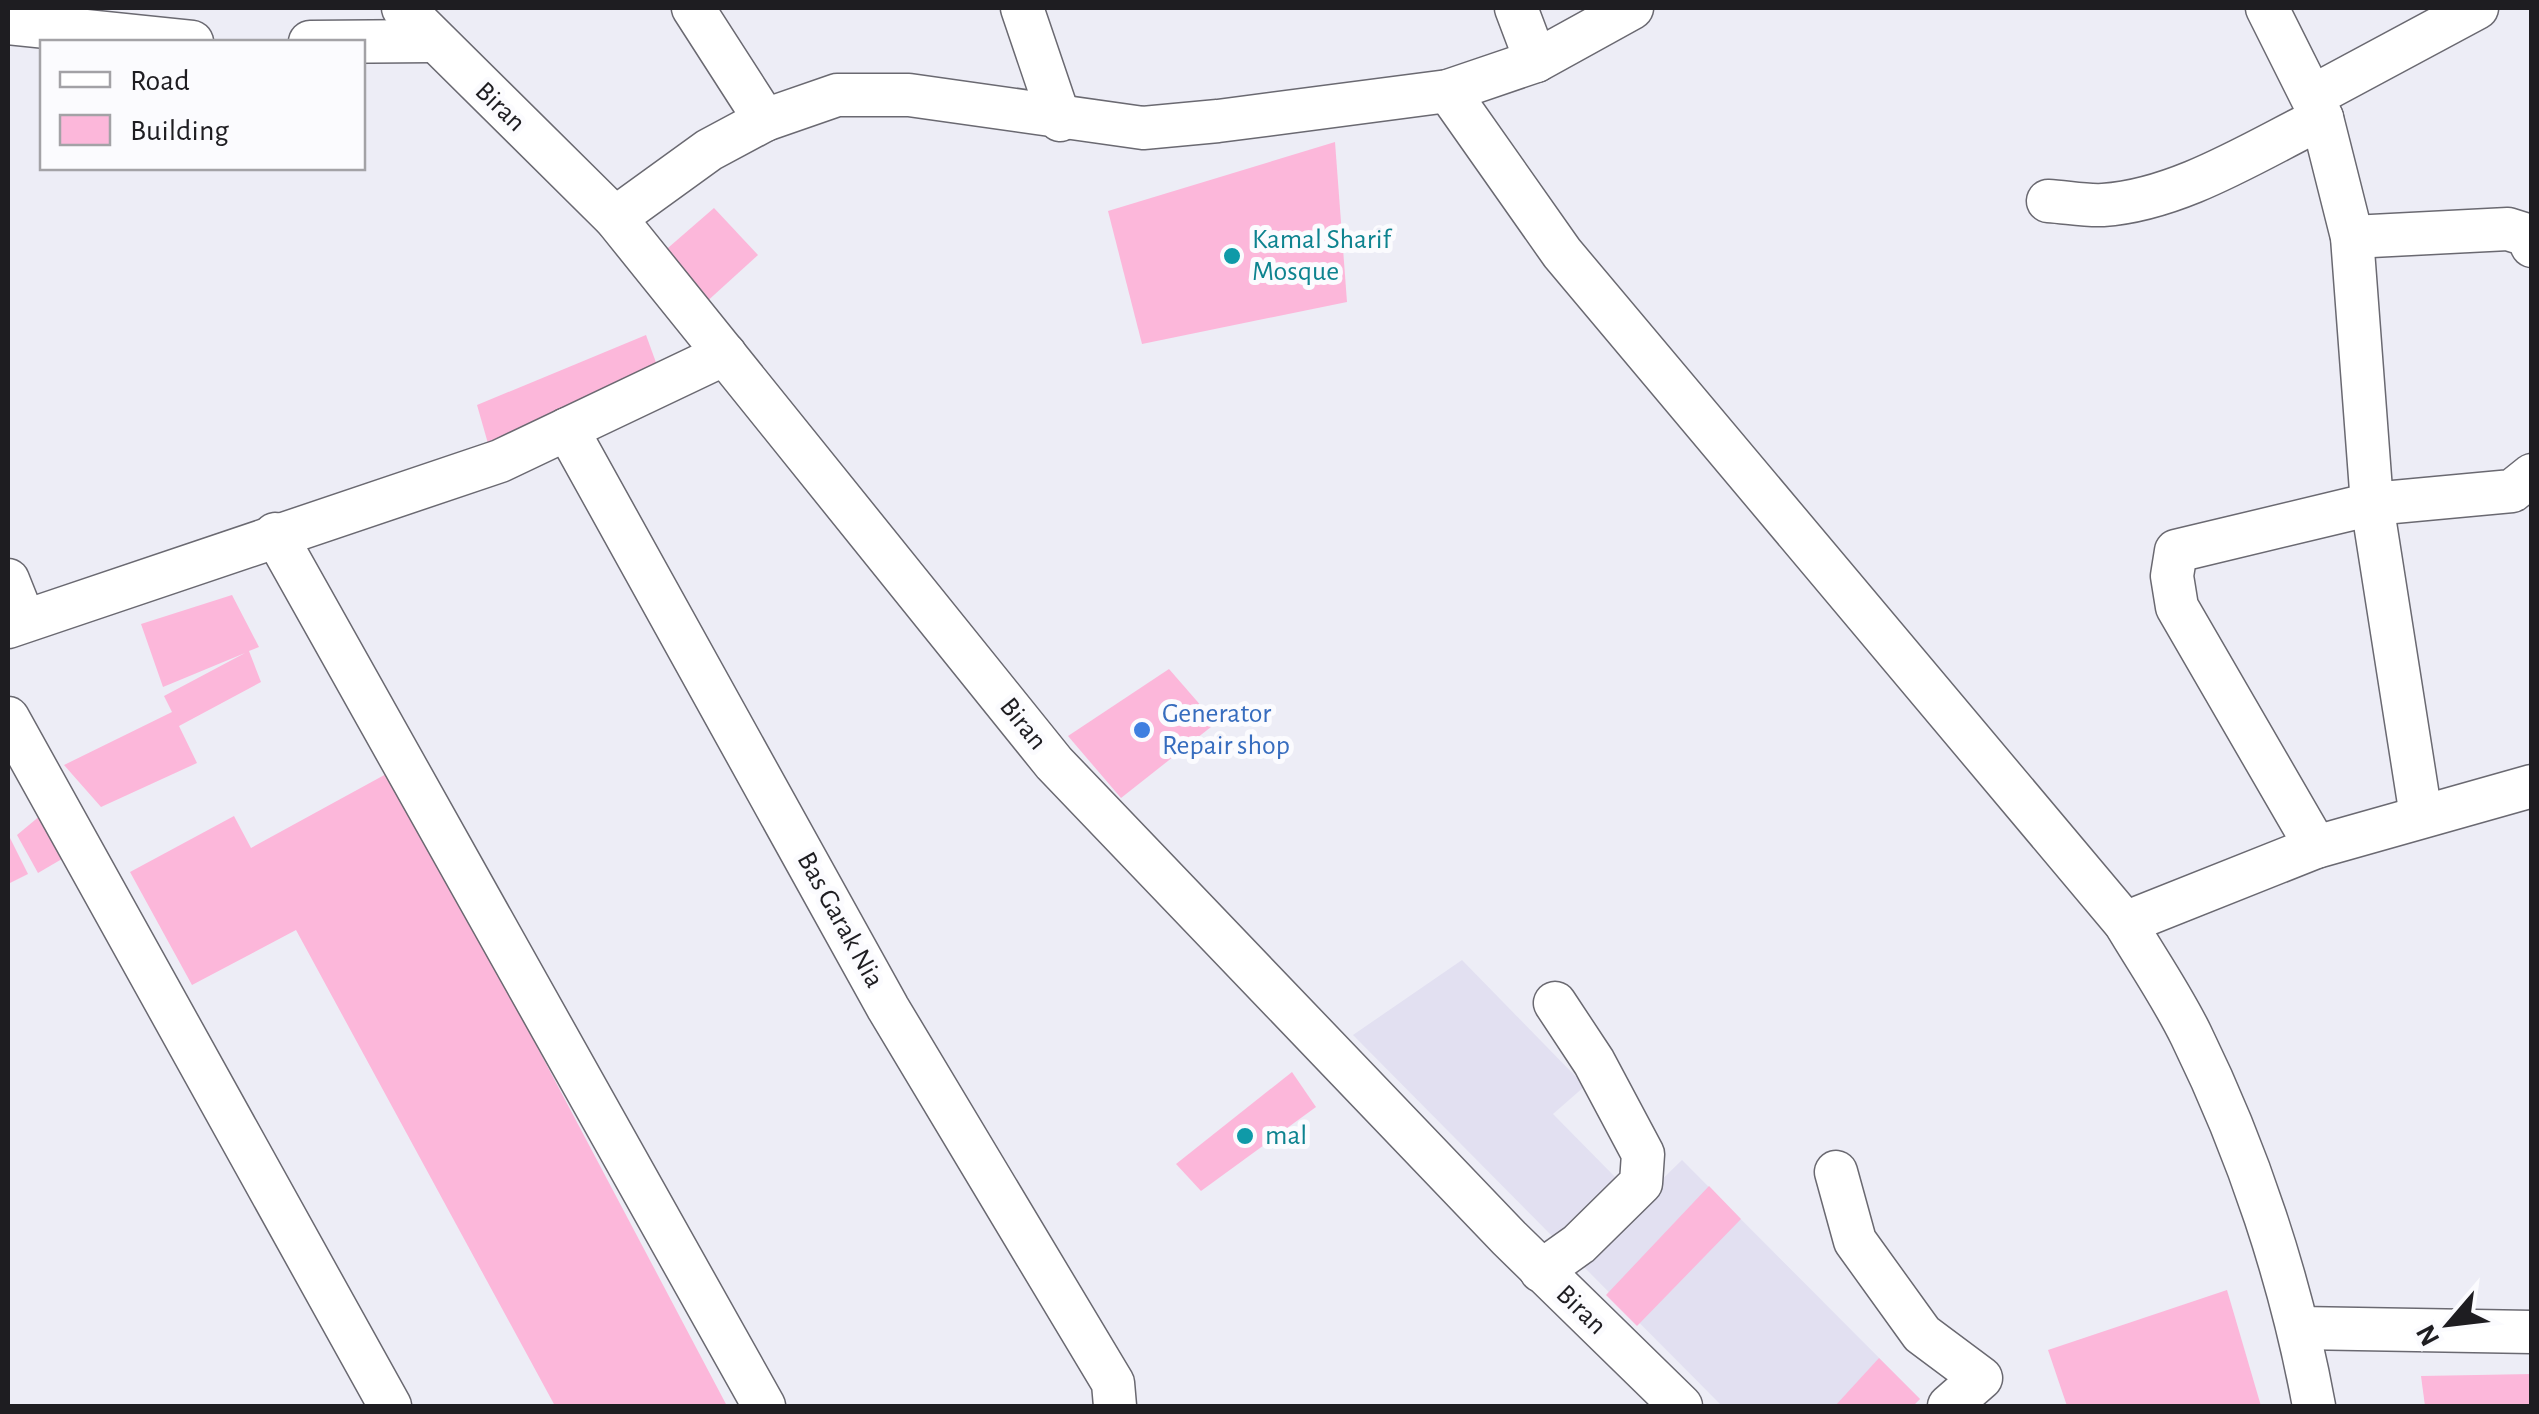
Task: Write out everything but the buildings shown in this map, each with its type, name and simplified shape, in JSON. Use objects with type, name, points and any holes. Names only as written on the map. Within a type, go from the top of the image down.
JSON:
[{"type":"street","name":"Biran","points":[[403,8],[614,218],[1054,762],[1541,1271],[1681,1406]]},
{"type":"street","points":[[694,8],[765,120]]},
{"type":"street","points":[[1022,8],[1060,120]]},
{"type":"street","points":[[1516,8],[1536,61]]},
{"type":"street","points":[[614,218],[708,150],[765,120],[837,95],[910,96],[1060,120],[1144,128],[1448,90],[1536,61],[1632,8]]},
{"type":"street","points":[[2267,8],[2317,107],[2352,237],[2372,504],[2421,816]]},
{"type":"street","points":[[2048,201],[2104,205],[2205,175],[2477,8]]},
{"type":"street","points":[[8,22],[174,40]]},
{"type":"street","points":[[365,42],[432,41]]},
{"type":"street","points":[[1448,90],[1562,254],[2125,922],[2190,1034],[2222,1106],[2300,1328],[2314,1406]]},
{"type":"street","points":[[2352,237],[2508,228],[2527,235],[2532,246]]},
{"type":"street","points":[[8,580],[16,623],[500,461],[725,354]]},
{"type":"street","name":"Bas Garak Nia","points":[[567,429],[888,1008],[1113,1383],[1116,1406]]},
{"type":"street","points":[[2316,847],[2178,607],[2172,576],[2176,550],[2372,504],[2512,491],[2532,475]]},
{"type":"street","points":[[276,534],[764,1406]]},
{"type":"street","points":[[8,718],[390,1406]]},
{"type":"street","points":[[2125,922],[2316,847],[2532,786]]},
{"type":"street","points":[[1541,1271],[1580,1244],[1641,1183],[1643,1154],[1594,1062],[1555,1003]]},
{"type":"street","points":[[1836,1172],[1855,1242],[1922,1334],[1981,1378],[1949,1406]]},
{"type":"street","points":[[2300,1328],[2532,1332]]},
{"type":"shaded area","points":[[1462,960],[1585,1086],[1553,1114],[1620,1182],[1556,1240],[1353,1035]]},
{"type":"shaded area","points":[[1682,1160],[1920,1399],[1913,1406],[1722,1406],[1578,1261]]},
{"type":"place","name":"Kamal Sharif Mosque","points":[[1232,256]]},
{"type":"place","name":"Generator Repair shop","points":[[1142,730]]},
{"type":"place","name":"mal","points":[[1245,1136]]}]
